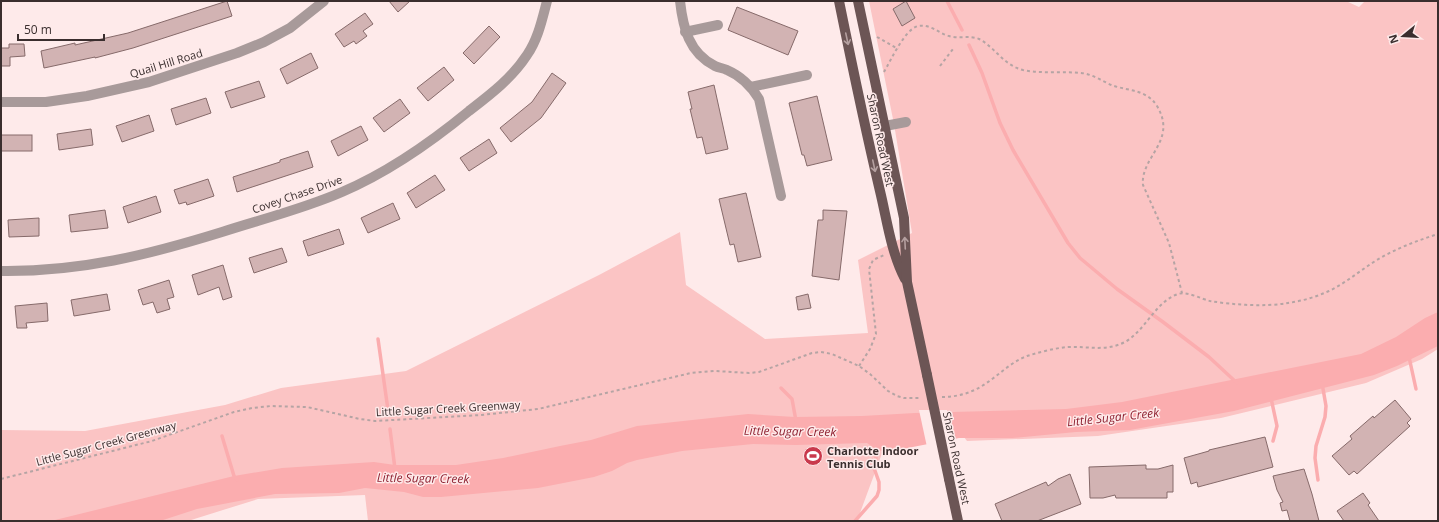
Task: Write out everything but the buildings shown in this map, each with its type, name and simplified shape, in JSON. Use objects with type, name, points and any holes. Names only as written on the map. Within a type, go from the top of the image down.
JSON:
[{"type":"main road","name":"Sharon Road West","points":[[839,1],[875,172],[889,230],[899,267],[907,282]]},
{"type":"main road","name":"Sharon Road West","points":[[858,1],[904,218],[907,282],[958,521]]},
{"type":"street","name":"Quail Hill Road","points":[[1,102],[46,102],[87,96],[149,82],[237,53],[264,42],[290,28],[324,1]]},
{"type":"street","name":"Covey Chase Drive","points":[[1,271],[95,265],[175,247],[295,210],[376,176],[433,140],[502,85],[517,70],[528,54],[540,28],[547,1]]},
{"type":"street","points":[[680,1],[685,32],[691,45],[704,60],[740,77],[751,87],[759,99],[781,196]]},
{"type":"street","points":[[685,32],[718,25]]},
{"type":"street","points":[[751,87],[806,75]]},
{"type":"street","points":[[885,126],[906,122]]},
{"type":"path","points":[[883,73],[907,34],[919,26],[928,26],[951,37],[972,38],[979,40],[1010,65],[1022,70],[1087,74],[1114,86],[1141,92],[1149,97],[1160,111],[1162,133],[1157,149],[1144,171],[1143,185],[1169,242],[1182,293]]},
{"type":"path","points":[[876,36],[898,49]]},
{"type":"path","points":[[940,66],[953,49]]},
{"type":"path","points":[[1005,368],[1027,356],[1058,348],[1070,347],[1098,349],[1116,346],[1132,337],[1161,305],[1169,299],[1182,293],[1209,301],[1255,306],[1298,301],[1330,290],[1383,256],[1415,241],[1438,234]]},
{"type":"path","points":[[859,366],[870,349],[876,334],[869,269],[873,260],[884,255]]},
{"type":"path","name":"Little Sugar Creek Greenway","points":[[1,479],[152,441],[234,412],[252,408],[271,406],[307,407],[360,419],[375,420],[481,415],[538,409],[697,372],[759,372],[817,352],[832,354],[859,366],[870,374]]},
{"type":"shaded area","points":[[869,1],[1346,1],[1359,7],[1365,1],[1438,1],[1438,349],[1422,359],[1366,383],[1221,418],[1098,436],[967,441],[955,425],[891,429],[857,521],[368,521],[365,495],[258,499],[188,521],[1,521],[1,430],[85,431],[225,405],[281,388],[406,371],[599,275],[680,232],[686,285],[765,339],[868,333],[858,260],[912,233],[894,124]]},
{"type":"water","name":"Little Sugar Creek","points":[[1438,312],[1438,346],[1397,366],[1374,375],[1234,411],[1130,430],[1076,432],[1012,438],[959,438],[887,452],[877,450],[867,443],[796,445],[753,444],[682,451],[637,460],[594,477],[538,488],[441,497],[423,497],[404,492],[365,488],[339,493],[275,494],[197,509],[160,521],[51,521],[234,476],[282,468],[374,462],[395,465],[456,465],[503,458],[591,440],[637,426],[748,414],[795,417],[862,416],[1066,409],[1122,402],[1361,354],[1396,337],[1425,318]]},
{"type":"pier","points":[[919,410],[947,410],[954,441],[927,447]]},
{"type":"waterway","points":[[947,1],[962,30]]},
{"type":"waterway","points":[[969,45],[982,73],[1000,123],[1013,150],[1068,243],[1080,258],[1117,289],[1209,357],[1237,383]]},
{"type":"waterway","points":[[378,339],[388,410]]},
{"type":"waterway","points":[[1409,357],[1416,389]]},
{"type":"waterway","points":[[1318,480],[1315,458],[1316,446],[1325,417],[1326,406],[1322,383]]},
{"type":"waterway","name":"Little Sugar Creek","points":[[781,388],[792,399],[796,421]]},
{"type":"waterway","points":[[1271,398],[1277,426],[1273,441]]},
{"type":"waterway","name":"Little Sugar Creek","points":[[390,429],[395,469]]},
{"type":"waterway","points":[[222,436],[234,476],[237,480]]},
{"type":"waterway","points":[[855,521],[877,496],[879,490],[879,482],[874,468],[878,446]]},
{"type":"place","name":"Charlotte Indoor Tennis Club","points":[[813,456]]}]
